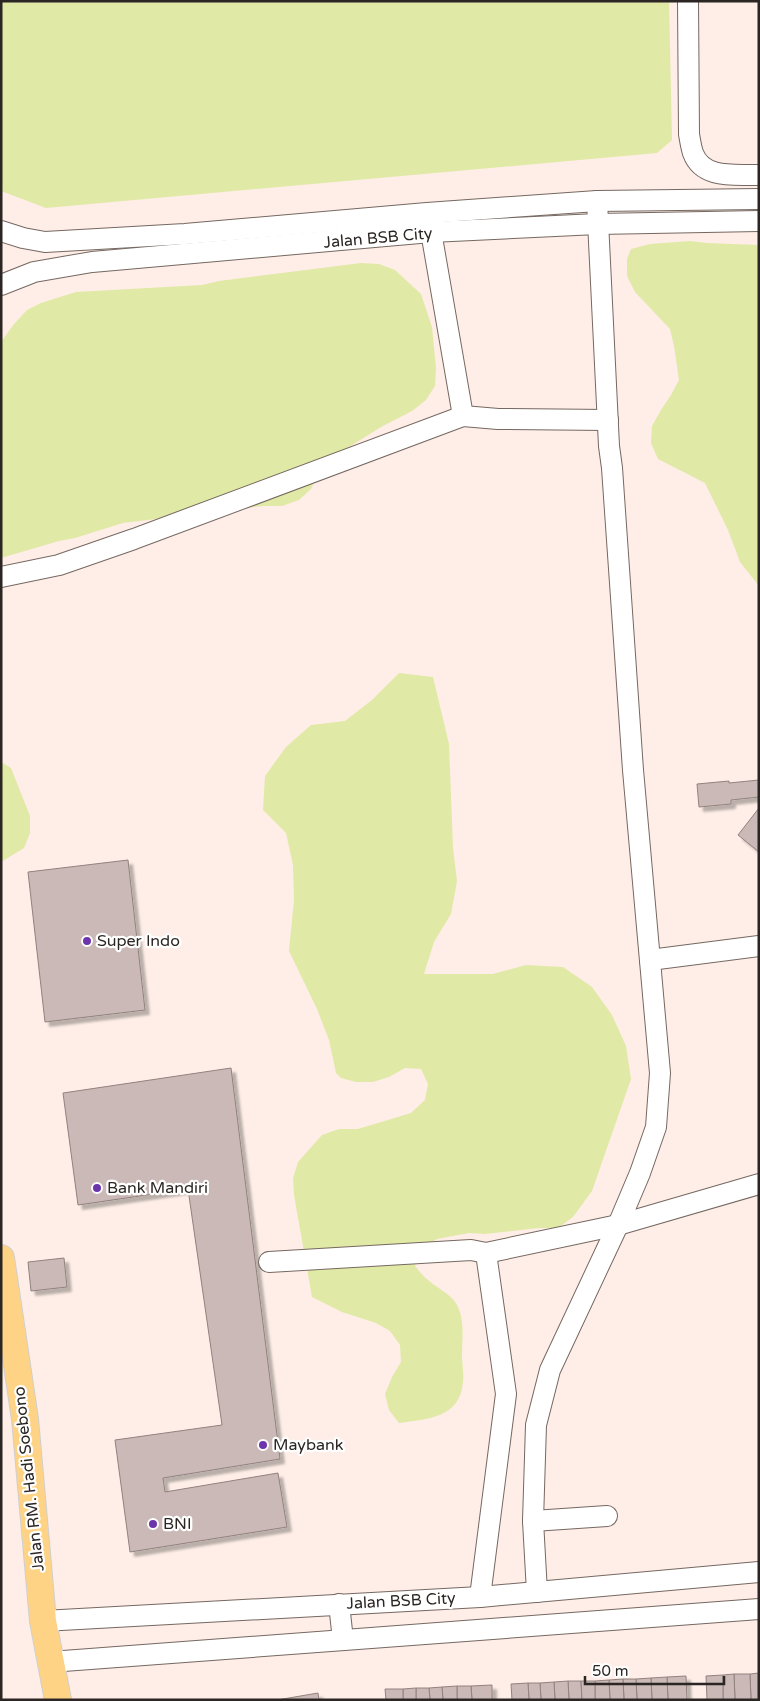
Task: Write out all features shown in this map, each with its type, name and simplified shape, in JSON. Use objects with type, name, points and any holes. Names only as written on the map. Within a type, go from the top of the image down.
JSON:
[{"type":"main road","name":"Jalan RM. Hadi Soebono","points":[[1,1258],[25,1419],[43,1621],[58,1700]]},
{"type":"street","points":[[688,1],[689,134],[693,152],[696,159],[705,169],[715,174],[759,175]]},
{"type":"street","name":"Jalan BSB City","points":[[1,285],[34,272],[92,262],[429,223],[597,201],[759,199]]},
{"type":"street","points":[[537,1592],[534,1521],[536,1425],[550,1370],[618,1225],[640,1173],[656,1128],[660,1073],[633,770],[608,420],[597,201]]},
{"type":"street","name":"Jalan BSB City","points":[[1,231],[45,242],[429,223],[597,224],[759,222]]},
{"type":"street","points":[[429,223],[463,416]]},
{"type":"street","points":[[1,577],[59,564],[134,539],[463,416],[498,419],[608,420]]},
{"type":"street","points":[[650,960],[759,946]]},
{"type":"street","points":[[269,1262],[471,1250],[486,1254],[618,1225],[759,1184]]},
{"type":"street","points":[[480,1597],[506,1394],[486,1254]]},
{"type":"street","points":[[534,1521],[607,1516]]},
{"type":"street","name":"Jalan BSB City","points":[[43,1621],[480,1597],[759,1572]]},
{"type":"street","points":[[339,1604],[342,1640]]},
{"type":"street","name":"Jalan BSB City","points":[[50,1662],[759,1609]]},
{"type":"green space","points":[[1,1],[669,1],[672,140],[657,153],[46,208],[1,191]]},
{"type":"green space","points":[[690,241],[759,245],[759,586],[740,562],[728,530],[705,483],[658,459],[651,443],[652,426],[679,380],[670,329],[635,292],[627,276],[627,259],[631,249],[650,244]]},
{"type":"green space","points":[[361,263],[379,264],[395,270],[421,294],[432,327],[436,368],[435,386],[426,400],[412,411],[381,427],[341,452],[318,474],[311,489],[299,500],[282,506],[263,506],[123,523],[1,558],[1,342],[27,310],[41,303],[76,292],[202,285],[219,281]]},
{"type":"green space","points":[[399,673],[433,677],[449,744],[453,848],[457,881],[451,914],[434,942],[424,974],[493,974],[526,965],[563,967],[592,987],[612,1015],[626,1046],[631,1079],[592,1191],[573,1217],[558,1228],[539,1228],[485,1234],[469,1233],[437,1239],[421,1249],[415,1266],[426,1278],[451,1298],[460,1311],[463,1382],[461,1394],[449,1410],[431,1418],[399,1423],[389,1410],[385,1394],[401,1362],[400,1345],[390,1331],[376,1323],[342,1312],[312,1297],[294,1195],[293,1178],[298,1162],[322,1135],[339,1129],[358,1129],[411,1113],[425,1100],[428,1084],[421,1069],[405,1068],[389,1077],[373,1082],[356,1082],[341,1078],[336,1073],[329,1040],[317,1009],[289,951],[294,900],[293,865],[286,833],[263,810],[265,776],[286,747],[311,725],[345,721],[372,700]]},
{"type":"green space","points":[[1,762],[11,768],[30,816],[30,833],[24,848],[1,862]]},
{"type":"building","points":[[759,780],[759,797],[731,800],[731,804],[699,807],[697,784]]},
{"type":"building","points":[[759,808],[759,852],[738,835]]},
{"type":"building","name":"Super Indo","points":[[128,860],[145,1010],[45,1022],[28,872]]},
{"type":"building","points":[[231,1068],[280,1459],[163,1478],[165,1492],[278,1473],[287,1527],[130,1552],[115,1440],[222,1425],[188,1189],[78,1205],[63,1093]]},
{"type":"building","points":[[64,1258],[67,1287],[31,1291],[28,1262]]},
{"type":"building","points":[[759,1673],[759,1700],[751,1700],[750,1674]]},
{"type":"building","points":[[734,1674],[750,1674],[751,1700],[735,1700]]},
{"type":"building","points":[[734,1674],[735,1700],[723,1700],[723,1675]]},
{"type":"building","points":[[723,1675],[723,1700],[707,1700],[706,1676]]},
{"type":"building","points":[[686,1676],[687,1700],[668,1700],[667,1677]]},
{"type":"building","points":[[667,1677],[668,1700],[652,1700],[651,1678]]},
{"type":"building","points":[[651,1678],[652,1700],[637,1700],[636,1679]]},
{"type":"building","points":[[623,1679],[636,1679],[637,1700],[624,1700]]},
{"type":"building","points":[[623,1679],[624,1700],[610,1700],[609,1680]]},
{"type":"building","points":[[609,1680],[610,1700],[595,1700],[595,1681]]},
{"type":"building","points":[[568,1681],[581,1681],[582,1700],[569,1700]]},
{"type":"building","points":[[568,1681],[569,1700],[555,1700],[554,1682]]},
{"type":"building","points":[[581,1681],[595,1681],[595,1700],[582,1700]]},
{"type":"building","points":[[554,1682],[555,1700],[541,1700],[540,1683]]},
{"type":"building","points":[[528,1683],[540,1683],[541,1700],[529,1700]]},
{"type":"building","points":[[528,1683],[529,1700],[512,1700],[511,1684]]},
{"type":"building","points":[[492,1685],[492,1700],[472,1700],[471,1686]]},
{"type":"building","points":[[457,1686],[471,1686],[472,1700],[457,1700]]},
{"type":"building","points":[[457,1686],[457,1700],[443,1700],[442,1687]]},
{"type":"building","points":[[442,1687],[443,1700],[430,1700],[429,1688]]},
{"type":"building","points":[[416,1688],[429,1688],[430,1700],[416,1700]]},
{"type":"building","points":[[416,1688],[416,1700],[403,1700],[403,1689]]},
{"type":"building","points":[[385,1689],[403,1689],[403,1700],[386,1700]]},
{"type":"building","points":[[318,1693],[319,1700],[277,1700]]},
{"type":"place","name":"Super Indo","points":[[87,941]]},
{"type":"place","name":"Bank Mandiri","points":[[97,1188]]},
{"type":"place","name":"Maybank","points":[[263,1445]]},
{"type":"place","name":"BNI","points":[[153,1524]]}]
